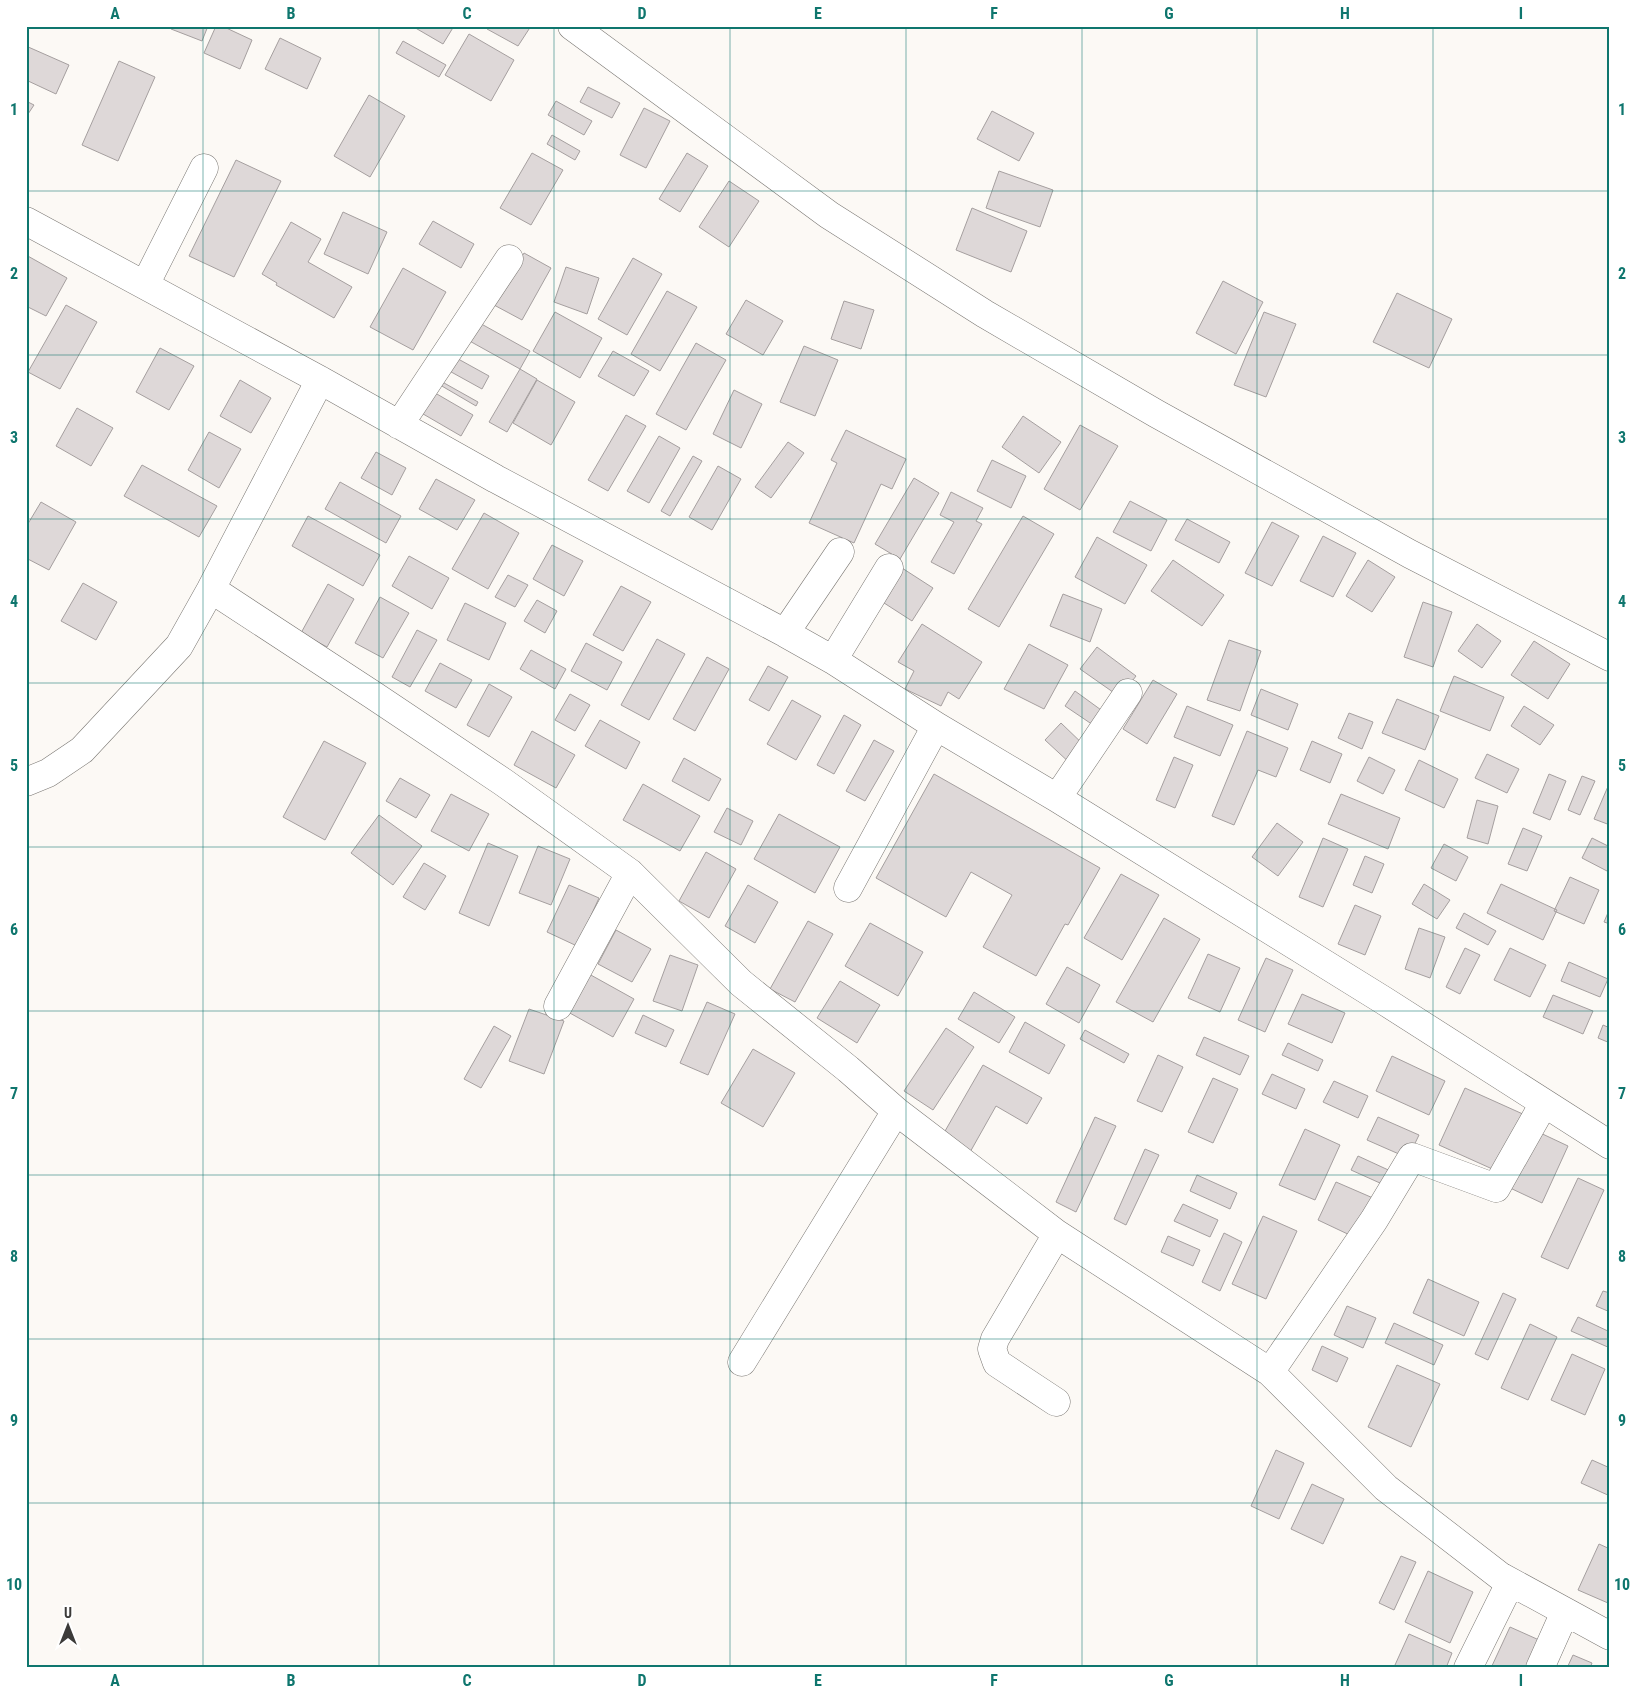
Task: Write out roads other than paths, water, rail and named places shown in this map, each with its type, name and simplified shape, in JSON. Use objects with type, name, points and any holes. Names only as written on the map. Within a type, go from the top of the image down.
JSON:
[{"type":"street","points":[[572,26],[829,215],[985,314],[1157,414],[1410,554],[1610,657]]},
{"type":"street","points":[[145,285],[204,168]]},
{"type":"street","points":[[26,221],[833,660],[936,726],[1057,798],[1383,1000],[1610,1145]]},
{"type":"street","points":[[399,425],[509,260]]},
{"type":"street","points":[[26,782],[48,773],[82,750],[179,646],[211,589],[320,380]]},
{"type":"street","points":[[785,633],[840,552]]},
{"type":"street","points":[[833,660],[889,568]]},
{"type":"street","points":[[211,589],[503,782],[630,873],[741,983],[848,1069],[896,1111],[1058,1234],[1270,1372],[1386,1488],[1500,1576],[1565,1612],[1608,1632]]},
{"type":"street","points":[[1057,798],[1128,693]]},
{"type":"street","points":[[848,888],[936,726]]},
{"type":"street","points":[[558,1006],[630,873]]},
{"type":"street","points":[[1270,1372],[1374,1220],[1412,1157],[1496,1188],[1544,1103]]},
{"type":"street","points":[[742,1362],[896,1111]]},
{"type":"street","points":[[1056,1402],[997,1363],[992,1348],[995,1339],[1058,1234]]},
{"type":"street","points":[[1468,1668],[1510,1583]]},
{"type":"street","points":[[1540,1668],[1565,1612]]}]
